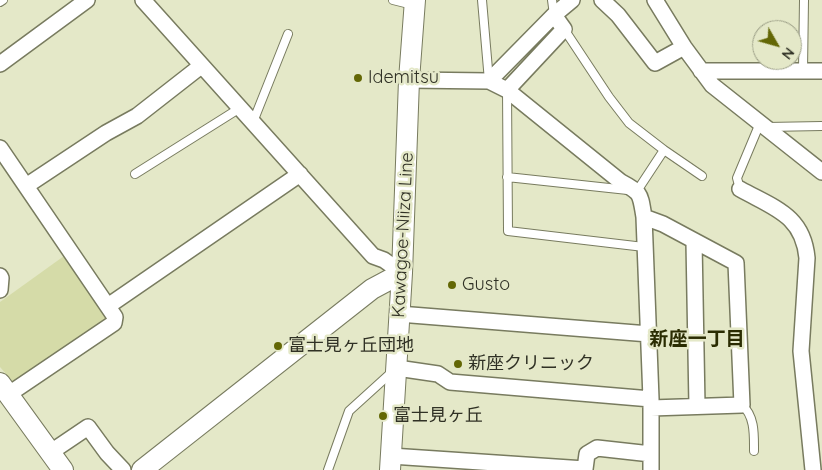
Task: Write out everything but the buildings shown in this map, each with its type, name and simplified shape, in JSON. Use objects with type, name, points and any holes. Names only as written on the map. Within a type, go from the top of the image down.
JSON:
[{"type":"main road","name":"Kawagoe-Niiza Line","points":[[391,463],[402,273],[409,80],[415,3]]},
{"type":"main road","points":[[142,470],[372,289],[402,273]]},
{"type":"main road","points":[[4,388],[63,470]]},
{"type":"street","points":[[0,64],[87,0]]},
{"type":"street","points":[[143,0],[372,256],[384,260],[402,273]]},
{"type":"street","points":[[488,81],[553,7],[572,0]]},
{"type":"street","points":[[602,0],[616,7],[655,63],[684,46]]},
{"type":"street","points":[[655,0],[684,46],[712,85],[822,172]]},
{"type":"street","points":[[507,90],[564,29],[553,7]]},
{"type":"street","points":[[26,186],[106,133],[137,116],[201,66]]},
{"type":"street","points":[[701,71],[822,71]]},
{"type":"street","points":[[409,80],[488,81],[507,90],[621,182],[637,191],[644,217],[651,404],[651,470]]},
{"type":"street","points":[[0,148],[115,317],[114,323],[4,388]]},
{"type":"street","points":[[108,306],[300,174]]},
{"type":"street","points":[[740,189],[785,213],[802,233],[806,244],[807,258],[801,351],[813,470]]},
{"type":"street","points":[[397,368],[438,374],[450,382],[651,404],[742,405],[736,263],[663,224],[644,217]]},
{"type":"street","points":[[694,242],[697,406]]},
{"type":"street","points":[[0,276],[2,278],[0,290]]},
{"type":"street","points":[[399,314],[649,334]]},
{"type":"street","points":[[51,452],[88,427],[107,453],[123,470]]},
{"type":"street","points":[[391,463],[585,469],[587,454],[596,448],[652,454]]},
{"type":"lane","points":[[393,0],[415,3]]},
{"type":"lane","points":[[482,0],[488,81]]},
{"type":"lane","points":[[803,70],[804,0]]},
{"type":"lane","points":[[564,29],[609,97],[629,122],[664,150],[702,176]]},
{"type":"lane","points":[[253,122],[288,34]]},
{"type":"lane","points":[[507,90],[508,231],[644,247]]},
{"type":"lane","points":[[135,174],[240,108]]},
{"type":"lane","points":[[740,189],[737,178],[763,125],[822,126]]},
{"type":"lane","points":[[507,177],[637,191],[664,150]]},
{"type":"lane","points":[[328,470],[349,411],[397,368]]},
{"type":"lane","points":[[742,405],[747,409],[754,428],[754,451]]},
{"type":"green space","points":[[64,256],[107,318],[14,383],[0,367],[0,302]]},
{"type":"place","name":"Idemitsu","points":[[358,78]]},
{"type":"place","name":"Gusto","points":[[452,285]]},
{"type":"place","name":"富士見ヶ丘団地","points":[[278,346]]},
{"type":"place","name":"新座クリニック","points":[[458,364]]},
{"type":"place","name":"富士見ヶ丘","points":[[383,416]]},
{"type":"district","name":"新座一丁目","points":[[697,339]]}]
